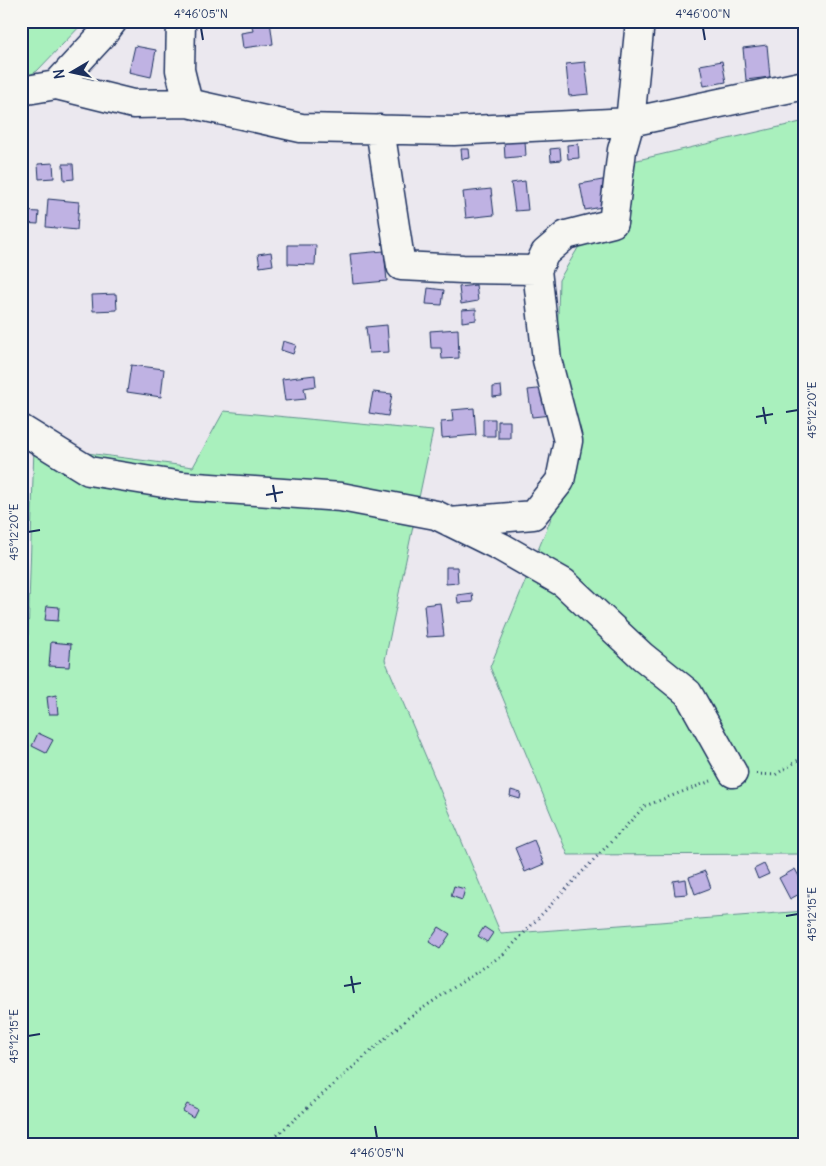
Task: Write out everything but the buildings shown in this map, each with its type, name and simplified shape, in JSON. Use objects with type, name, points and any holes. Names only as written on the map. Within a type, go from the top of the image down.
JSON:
[{"type":"street","points":[[56,85],[113,21]]},
{"type":"street","points":[[181,21],[180,70],[188,103]]},
{"type":"street","points":[[450,522],[534,515],[560,482],[568,442],[547,360],[537,270],[545,253],[566,235],[613,223],[622,150],[630,122],[640,21]]},
{"type":"street","points":[[21,91],[56,85],[133,104],[188,103],[301,128],[454,131],[630,122],[805,85]]},
{"type":"street","points":[[380,129],[401,266],[537,270]]},
{"type":"street","points":[[21,429],[88,471],[182,486],[340,497],[436,515],[501,547],[564,583],[642,656],[688,693],[733,773]]},
{"type":"path","points":[[266,1145],[408,1018],[504,954],[645,806],[733,773],[776,775],[805,756]]},
{"type":"green space","points":[[21,21],[85,21],[37,71],[21,80]]},
{"type":"green space","points":[[805,121],[805,854],[568,855],[490,667],[552,516],[559,280],[629,162]]},
{"type":"green space","points":[[224,411],[433,431],[385,660],[501,934],[805,911],[805,1145],[21,1145],[21,750],[26,701],[34,446],[193,467]]}]
